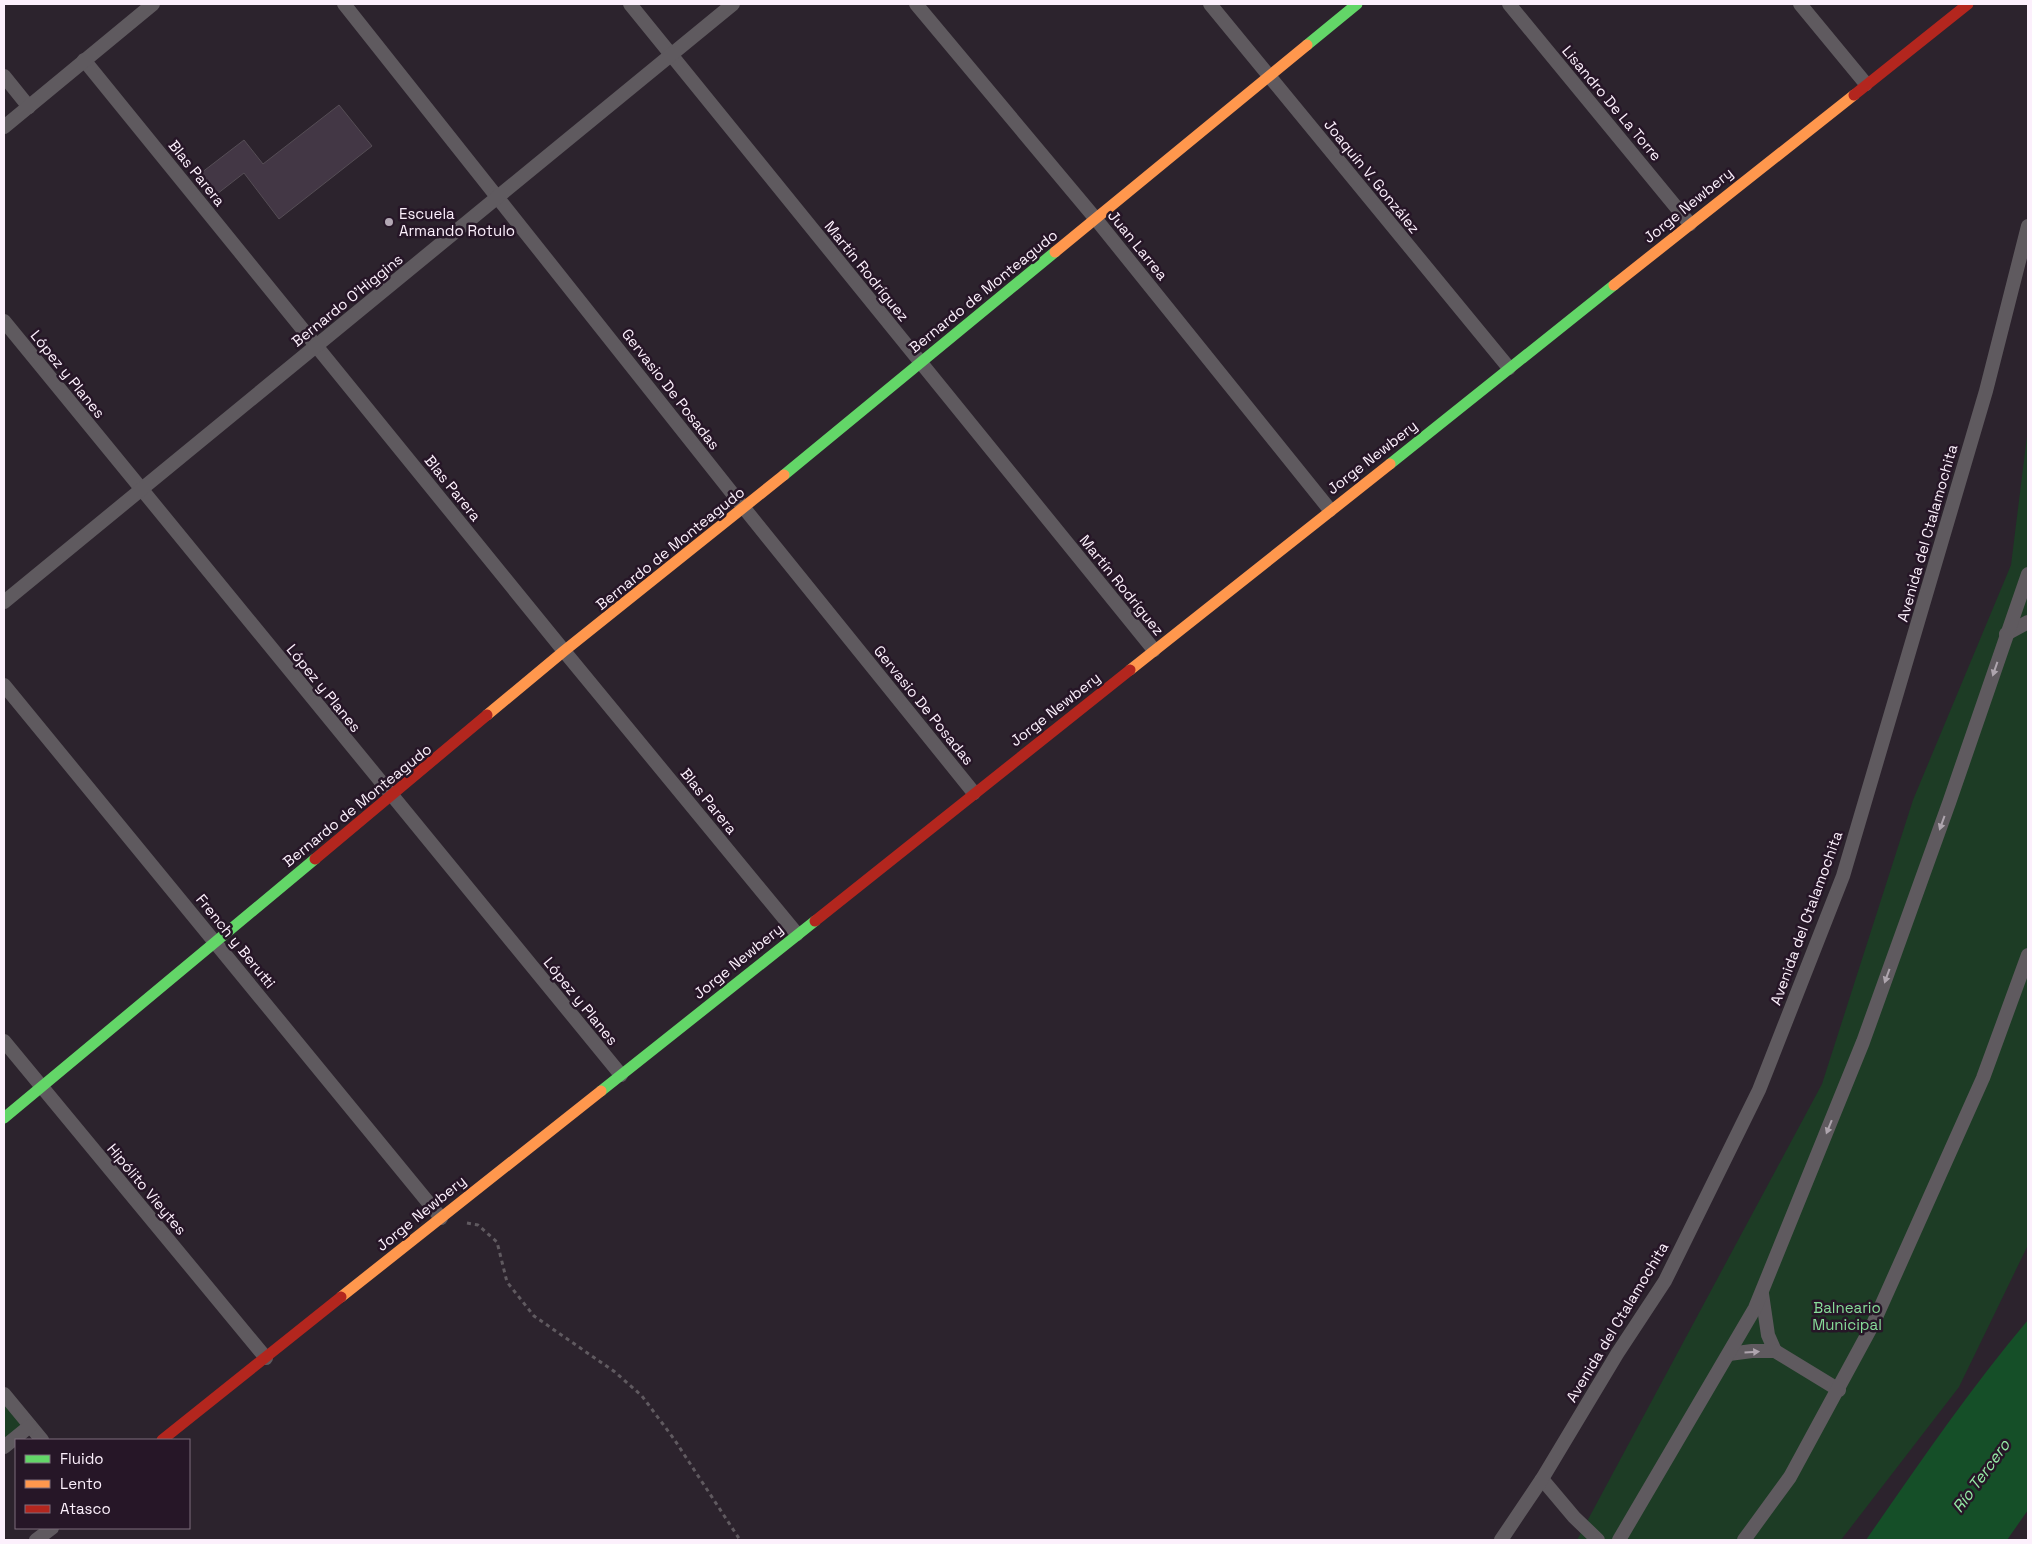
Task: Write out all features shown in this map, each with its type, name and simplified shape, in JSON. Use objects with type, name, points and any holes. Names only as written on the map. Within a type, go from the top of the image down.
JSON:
[{"type":"street","points":[[4,127],[153,4]]},
{"type":"street","name":"Gervasio De Posadas","points":[[344,4],[744,508],[974,794]]},
{"type":"street","name":"Martín Rodríguez","points":[[630,4],[1154,650]]},
{"type":"street","name":"Bernardo O'Higgins","points":[[4,602],[733,4]]},
{"type":"street","name":"Juan Larrea","points":[[916,4],[1095,218],[1330,510]]},
{"type":"street","name":"Joaquín V. González","points":[[1210,4],[1509,368]]},
{"type":"street","name":"Bernardo de Monteagudo","points":[[4,1118],[215,940],[564,651],[744,508],[1357,4]]},
{"type":"street","name":"Lisandro De La Torre","points":[[1509,4],[1690,224]]},
{"type":"street","points":[[1800,4],[1866,84]]},
{"type":"street","name":"Jorge Newbery","points":[[163,1439],[1968,4]]},
{"type":"street","name":"Blas Parera","points":[[84,60],[564,651],[797,934]]},
{"type":"street","points":[[4,76],[29,107]]},
{"type":"street","name":"Avenida del Ctalamochita","points":[[1500,1540],[1542,1479],[1669,1272],[1758,1090],[1843,876],[1986,391],[2028,226]]},
{"type":"street","name":"López y Planes","points":[[4,321],[620,1075]]},
{"type":"street","points":[[1619,1540],[1755,1308],[1863,1042],[1949,803],[2006,634],[2026,590],[2028,574]]},
{"type":"street","points":[[2006,634],[2028,622]]},
{"type":"street","name":"French y Berutti","points":[[4,685],[441,1218]]},
{"type":"street","points":[[1744,1540],[1790,1477],[1874,1324],[1983,1078],[2028,955]]},
{"type":"street","name":"Hipólito Vieytes","points":[[4,1041],[266,1358]]},
{"type":"street","points":[[1762,1290],[1763,1314],[1768,1335],[1775,1351]]},
{"type":"street","points":[[1729,1354],[1775,1351],[1839,1390]]},
{"type":"street","points":[[4,1394],[41,1439]]},
{"type":"street","points":[[4,1447],[30,1426]]},
{"type":"street","points":[[1542,1479],[1574,1517],[1598,1540]]},
{"type":"street","points":[[36,1540],[51,1529]]},
{"type":"path","points":[[441,1218],[478,1225],[497,1242],[507,1282],[534,1316],[615,1372],[642,1396],[674,1439],[740,1540]]},
{"type":"green space","name":"Balneario Municipal","points":[[2028,428],[2028,1245],[1959,1387],[1841,1540],[1577,1540],[1822,1084],[1913,800],[2011,565]]},
{"type":"green space","points":[[4,1394],[30,1426],[4,1447]]},
{"type":"water","name":"Río Tercero","points":[[2028,1320],[2028,1510],[2007,1540],[1866,1540],[1965,1401]]},
{"type":"building","points":[[339,105],[372,146],[279,219],[244,173],[217,194],[201,173],[244,140],[263,164]]},
{"type":"traffic: fast","points":[[1307,45],[1357,4]]},
{"type":"traffic: fast","points":[[784,475],[1055,252]]},
{"type":"traffic: fast","points":[[1390,464],[1614,285]]},
{"type":"traffic: fast","points":[[4,1118],[315,859]]},
{"type":"traffic: fast","points":[[601,1091],[815,921]]},
{"type":"traffic: slow","points":[[1055,252],[1307,45]]},
{"type":"traffic: slow","points":[[1614,285],[1854,95]]},
{"type":"traffic: slow","points":[[1130,670],[1390,464]]},
{"type":"traffic: slow","points":[[487,715],[784,475]]},
{"type":"traffic: slow","points":[[341,1297],[601,1091]]},
{"type":"traffic: jam","points":[[1854,95],[1968,4]]},
{"type":"traffic: jam","points":[[815,921],[1130,670]]},
{"type":"traffic: jam","points":[[315,859],[487,715]]},
{"type":"traffic: jam","points":[[163,1439],[341,1297]]},
{"type":"place","name":"Escuela Armando Rotulo","points":[[389,222]]}]
